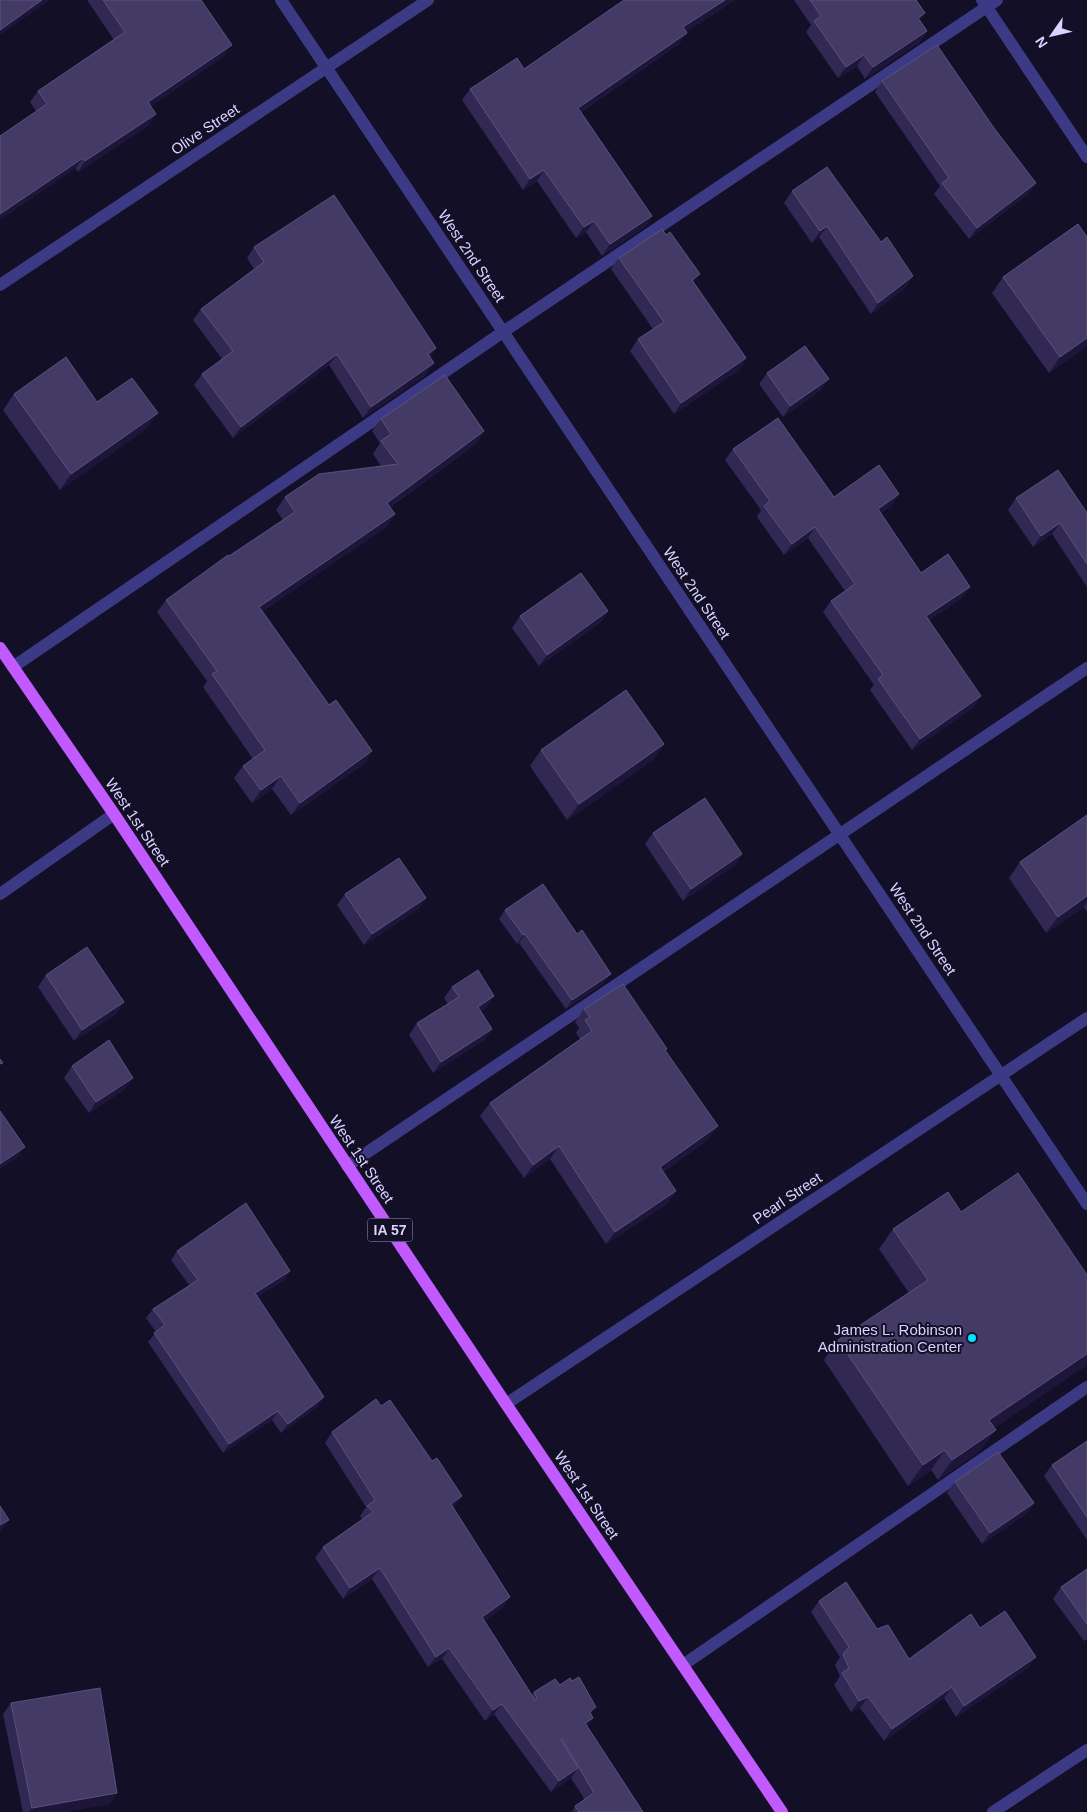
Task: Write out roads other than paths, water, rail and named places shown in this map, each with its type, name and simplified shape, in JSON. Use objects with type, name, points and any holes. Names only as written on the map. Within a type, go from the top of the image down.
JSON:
[{"type":"main road","name":"West 1st Street","points":[[0,648],[114,814],[506,1404],[782,1812]]},
{"type":"street","name":"West 2nd Street","points":[[281,0],[1087,1204]]},
{"type":"street","name":"Olive Street","points":[[0,285],[428,0]]},
{"type":"street","points":[[13,667],[989,2],[1087,156]]},
{"type":"street","points":[[347,1166],[1087,668]]},
{"type":"street","points":[[0,894],[114,814]]},
{"type":"street","name":"Pearl Street","points":[[506,1404],[1087,1018]]},
{"type":"street","points":[[683,1665],[1087,1387]]},
{"type":"street","points":[[993,1812],[1087,1750]]},
{"type":"place","name":"James L. Robinson Administration Center","points":[[972,1338]]}]
